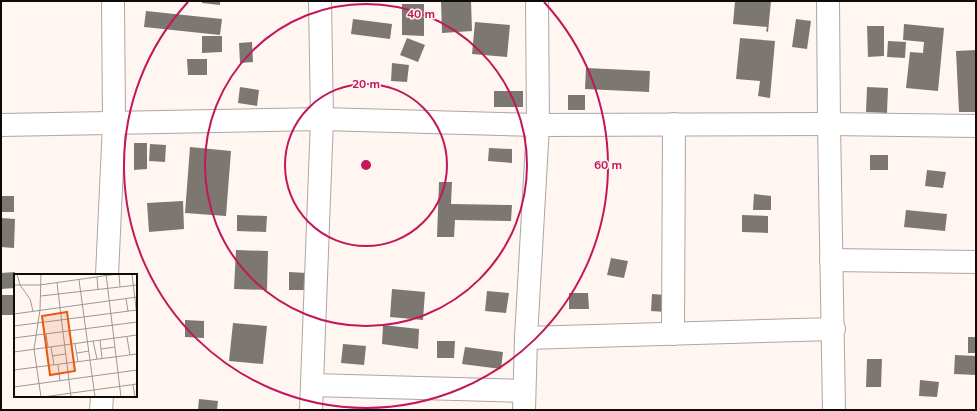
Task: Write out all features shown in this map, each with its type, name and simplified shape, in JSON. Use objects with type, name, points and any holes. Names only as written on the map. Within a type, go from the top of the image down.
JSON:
[{"type":"street","points":[[107,274],[114,123],[113,1]]},
{"type":"street","points":[[311,410],[322,119],[320,1]]},
{"type":"street","points":[[312,386],[524,400],[538,125],[537,1]]},
{"type":"street","points":[[828,1],[834,410]]},
{"type":"street","points":[[1,124],[322,119],[538,125],[829,124],[976,126]]},
{"type":"street","points":[[673,334],[674,124]]},
{"type":"street","points":[[831,260],[976,262]]},
{"type":"street","points":[[526,338],[834,329]]},
{"type":"street","points":[[102,397],[102,410]]},
{"type":"building","points":[[202,1],[220,1],[220,5],[202,3]]},
{"type":"building","points":[[441,1],[471,1],[472,31],[442,33]]},
{"type":"building","points":[[735,1],[771,1],[768,32],[766,31],[767,27],[733,24]]},
{"type":"building","points":[[402,4],[424,4],[424,36],[402,35]]},
{"type":"building","points":[[146,11],[222,19],[220,35],[144,27]]},
{"type":"building","points":[[353,19],[392,24],[390,39],[351,34]]},
{"type":"building","points":[[796,19],[811,21],[807,49],[792,47]]},
{"type":"building","points":[[475,22],[510,25],[507,57],[472,54]]},
{"type":"building","points":[[904,24],[944,28],[938,91],[906,88],[910,52],[923,53],[924,42],[903,40]]},
{"type":"building","points":[[867,26],[884,26],[884,56],[868,57]]},
{"type":"building","points":[[202,36],[222,36],[222,52],[202,53]]},
{"type":"building","points":[[407,38],[425,45],[418,62],[400,55]]},
{"type":"building","points":[[740,38],[775,41],[770,98],[758,96],[760,81],[736,79]]},
{"type":"building","points":[[888,41],[906,42],[905,58],[887,57]]},
{"type":"building","points":[[252,42],[253,62],[240,63],[239,43]]},
{"type":"building","points":[[976,50],[976,112],[959,112],[956,51]]},
{"type":"building","points":[[187,59],[207,59],[207,75],[188,75]]},
{"type":"building","points":[[392,63],[409,65],[407,82],[391,81]]},
{"type":"building","points":[[586,68],[650,71],[649,92],[585,89]]},
{"type":"building","points":[[240,87],[259,90],[257,106],[238,103]]},
{"type":"building","points":[[867,87],[888,88],[887,113],[866,112]]},
{"type":"building","points":[[494,91],[523,91],[523,107],[494,107]]},
{"type":"building","points":[[568,95],[585,95],[585,110],[568,110]]},
{"type":"building","points":[[134,143],[147,143],[147,169],[134,170]]},
{"type":"building","points":[[150,144],[166,145],[165,162],[149,161]]},
{"type":"building","points":[[190,147],[231,151],[226,216],[185,213]]},
{"type":"building","points":[[489,148],[512,149],[512,163],[488,161]]},
{"type":"building","points":[[870,155],[888,155],[888,170],[870,170]]},
{"type":"building","points":[[927,170],[946,172],[943,188],[925,186]]},
{"type":"building","points":[[439,182],[452,182],[451,204],[512,205],[511,221],[455,220],[454,237],[437,237]]},
{"type":"building","points":[[754,194],[771,196],[771,210],[753,210]]},
{"type":"building","points":[[1,196],[14,196],[14,212],[1,212]]},
{"type":"building","points":[[183,201],[184,229],[149,232],[147,203]]},
{"type":"building","points":[[906,210],[947,214],[945,231],[904,227]]},
{"type":"building","points":[[237,215],[267,216],[266,232],[237,231]]},
{"type":"building","points":[[742,215],[768,216],[768,233],[742,232]]},
{"type":"building","points":[[1,218],[15,219],[14,248],[1,247]]},
{"type":"building","points":[[236,250],[268,251],[267,290],[234,289]]},
{"type":"building","points":[[611,258],[628,261],[624,278],[607,275]]},
{"type":"building","points":[[15,272],[14,288],[1,289],[1,273]]},
{"type":"building","points":[[289,272],[306,273],[305,290],[289,290]]},
{"type":"building","points":[[392,289],[425,292],[423,320],[390,317]]},
{"type":"building","points":[[487,291],[509,293],[506,313],[485,311]]},
{"type":"building","points":[[569,293],[588,293],[589,309],[569,309]]},
{"type":"building","points":[[652,294],[667,295],[666,312],[651,311]]},
{"type":"building","points":[[1,295],[14,295],[14,315],[1,315]]},
{"type":"building","points":[[185,320],[204,321],[204,338],[185,337]]},
{"type":"building","points":[[233,323],[267,326],[263,364],[229,361]]},
{"type":"building","points":[[383,325],[419,329],[418,349],[382,344]]},
{"type":"building","points":[[968,337],[976,337],[976,353],[968,353]]},
{"type":"building","points":[[437,341],[455,341],[454,358],[437,358]]},
{"type":"building","points":[[343,344],[366,346],[364,365],[341,363]]},
{"type":"building","points":[[465,347],[503,352],[501,369],[462,364]]},
{"type":"building","points":[[955,355],[976,356],[976,375],[954,374]]},
{"type":"building","points":[[867,359],[882,359],[881,387],[866,387]]},
{"type":"building","points":[[920,380],[939,382],[937,397],[919,396]]},
{"type":"building","points":[[199,399],[218,401],[217,410],[198,410]]}]
